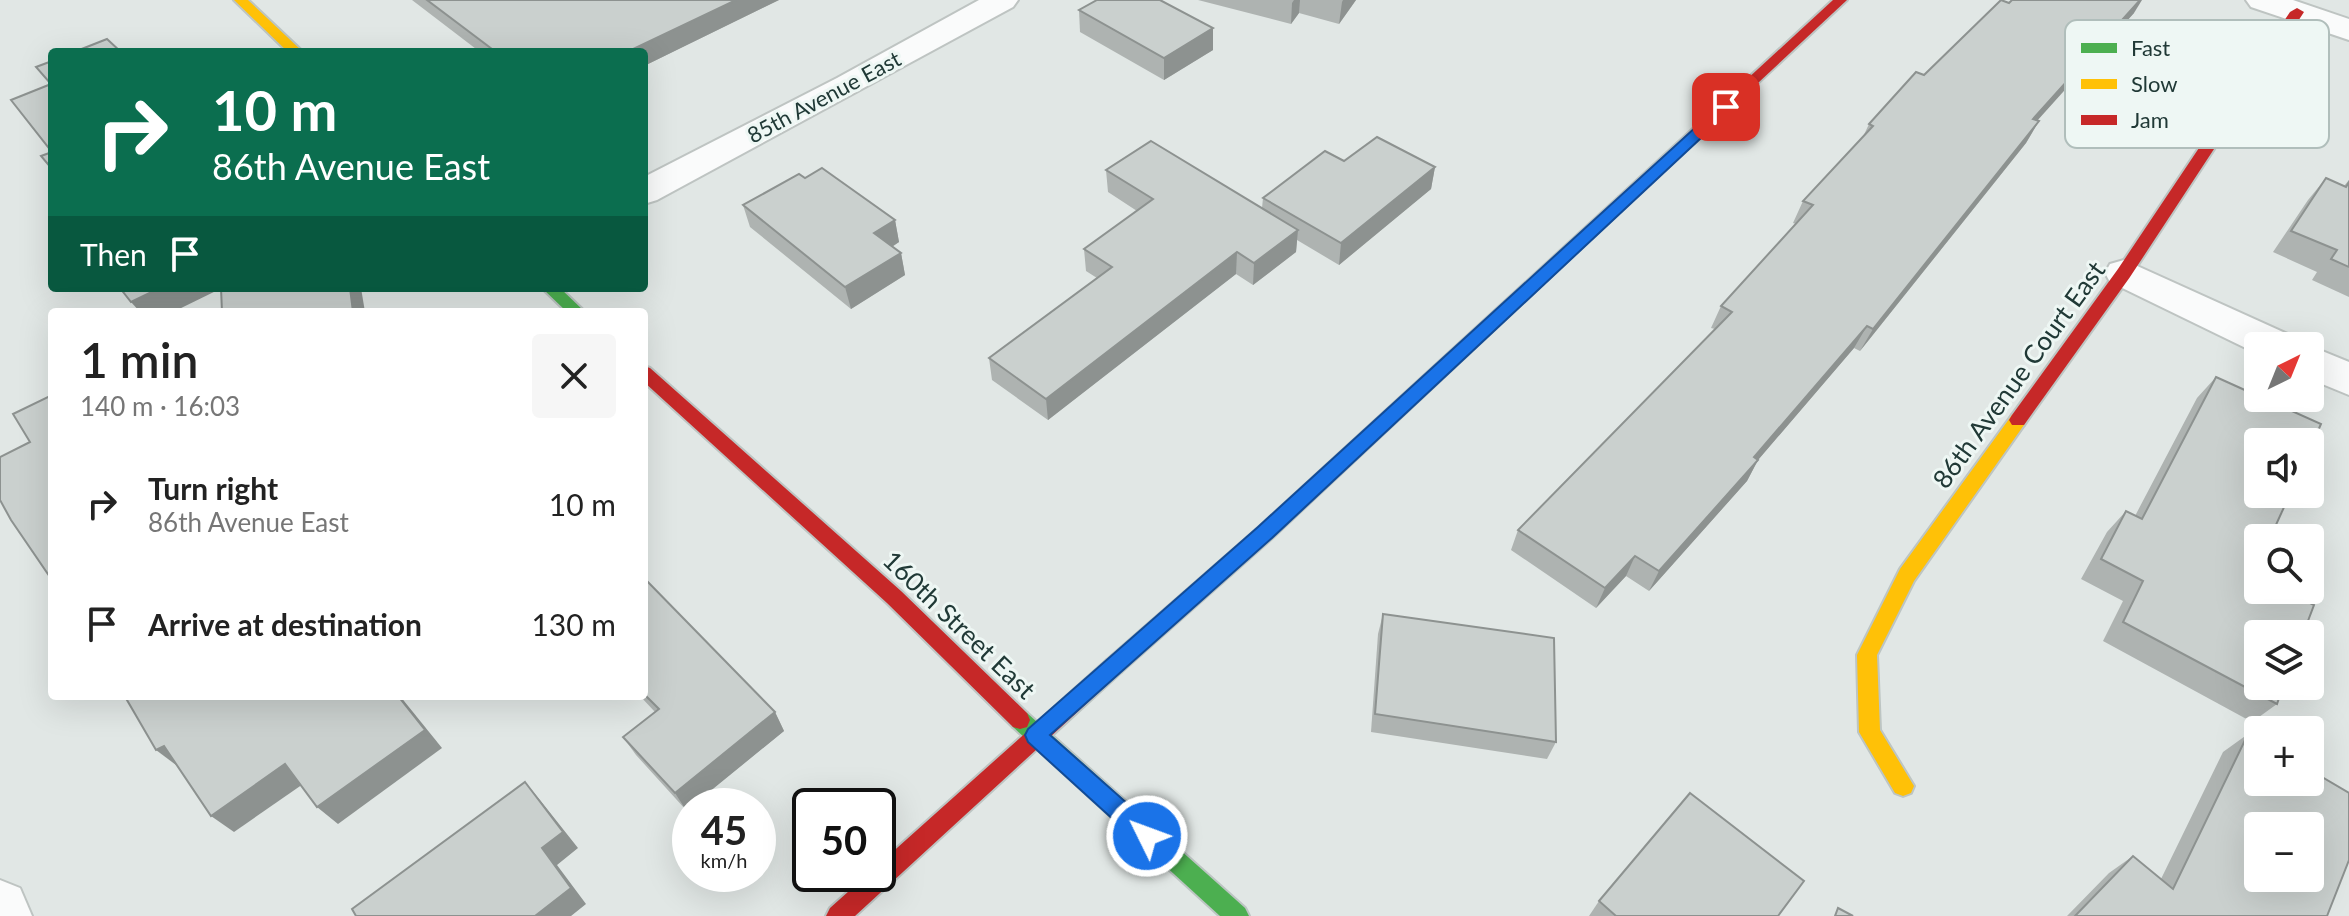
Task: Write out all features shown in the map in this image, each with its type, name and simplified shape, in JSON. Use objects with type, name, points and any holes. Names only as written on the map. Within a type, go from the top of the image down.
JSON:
[{"type":"street","points":[[240,0],[292,48]]},
{"type":"street","name":"85th Avenue East","points":[[648,190],[849,85],[1002,0]]},
{"type":"street","points":[[838,916],[1035,735],[1265,533],[1841,0]]},
{"type":"street","points":[[2262,0],[2320,20]]},
{"type":"street","name":"86th Avenue Court East","points":[[2292,20],[2297,12]]},
{"type":"street","points":[[2329,23],[2349,30]]},
{"type":"street","name":"86th Avenue Court East","points":[[1903,786],[1870,732],[1867,655],[1907,575],[2124,273],[2207,148]]},
{"type":"street","points":[[2124,273],[2248,332]]},
{"type":"street","points":[[554,292],[572,308]]},
{"type":"street","points":[[2324,368],[2349,380]]},
{"type":"street","name":"160th Street East","points":[[648,376],[894,597],[1035,735],[1237,916]]},
{"type":"street","points":[[0,908],[4,916]]},
{"type":"building","points":[[427,0],[736,0],[635,48],[491,48]]},
{"type":"building","points":[[1097,0],[1160,0],[1213,28],[1164,58],[1079,10]]},
{"type":"building","points":[[2001,0],[2009,3],[2012,0],[2140,0],[2122,20],[2065,20],[2065,83],[2033,119],[2039,121],[1873,329],[1867,326],[1754,457],[1758,460],[1659,571],[1635,556],[1605,588],[1518,530],[1732,312],[1721,306],[1813,205],[1803,201],[1873,126],[1869,124],[1916,72],[1924,75]]},
{"type":"building","points":[[107,39],[117,48],[84,48]]},
{"type":"building","points":[[48,62],[48,81],[36,67]]},
{"type":"building","points":[[48,85],[48,147],[11,100]]},
{"type":"building","points":[[1377,137],[1435,167],[1341,243],[1263,198],[1325,151],[1344,161]]},
{"type":"building","points":[[1151,141],[1298,230],[1254,263],[1237,252],[1046,399],[989,358],[1112,267],[1084,249],[1153,199],[1106,170]]},
{"type":"building","points":[[822,168],[895,220],[874,233],[901,253],[845,287],[743,205],[799,174],[805,178]]},
{"type":"building","points":[[2326,178],[2346,187],[2349,182],[2349,267],[2331,259],[2337,250],[2291,231]]},
{"type":"building","points":[[123,292],[152,292],[131,302]]},
{"type":"building","points":[[221,292],[350,292],[352,308],[222,308]]},
{"type":"building","points":[[2216,377],[2244,390],[2244,412],[2294,412],[2321,424],[2319,428],[2244,428],[2244,508],[2284,508],[2276,524],[2244,524],[2244,604],[2314,605],[2308,620],[2244,620],[2244,686],[2123,622],[2143,581],[2101,559],[2126,511],[2142,519]]},
{"type":"building","points":[[48,397],[48,574],[0,500],[0,457],[30,442],[13,414]]},
{"type":"building","points":[[648,582],[775,712],[681,788],[672,790],[623,737],[659,709],[648,698]]},
{"type":"building","points":[[1383,614],[1554,638],[1556,742],[1375,714]]},
{"type":"building","points":[[127,700],[401,700],[425,730],[317,807],[285,764],[211,816],[164,746],[156,750]]},
{"type":"building","points":[[2244,742],[2244,796],[2324,796],[2324,778],[2349,793],[2349,860],[2327,916],[2075,916],[2133,856],[2173,889]]},
{"type":"building","points":[[525,782],[563,832],[542,848],[571,888],[535,916],[356,916],[352,909]]},
{"type":"building","points":[[1690,793],[1804,881],[1778,916],[1616,916],[1599,901]]},
{"type":"building","points":[[1838,908],[1853,916],[1835,916]]},
{"type":"traffic: fast","points":[[1114,666],[1265,533],[1624,200]]},
{"type":"traffic: fast","points":[[554,292],[572,308]]},
{"type":"traffic: fast","points":[[1020,720],[1237,916]]},
{"type":"traffic: slow","points":[[240,0],[292,48]]},
{"type":"traffic: slow","points":[[1903,786],[1870,732],[1867,655],[1907,575],[2018,420]]},
{"type":"traffic: jam","points":[[1624,200],[1841,0]]},
{"type":"traffic: jam","points":[[2292,20],[2297,12]]},
{"type":"traffic: jam","points":[[2018,420],[2124,273],[2207,148]]},
{"type":"traffic: jam","points":[[648,376],[894,597],[1020,720]]},
{"type":"traffic: jam","points":[[838,916],[1114,666]]},
{"type":"route","points":[[1147,836],[1035,735],[1265,533],[1726,107]]}]
